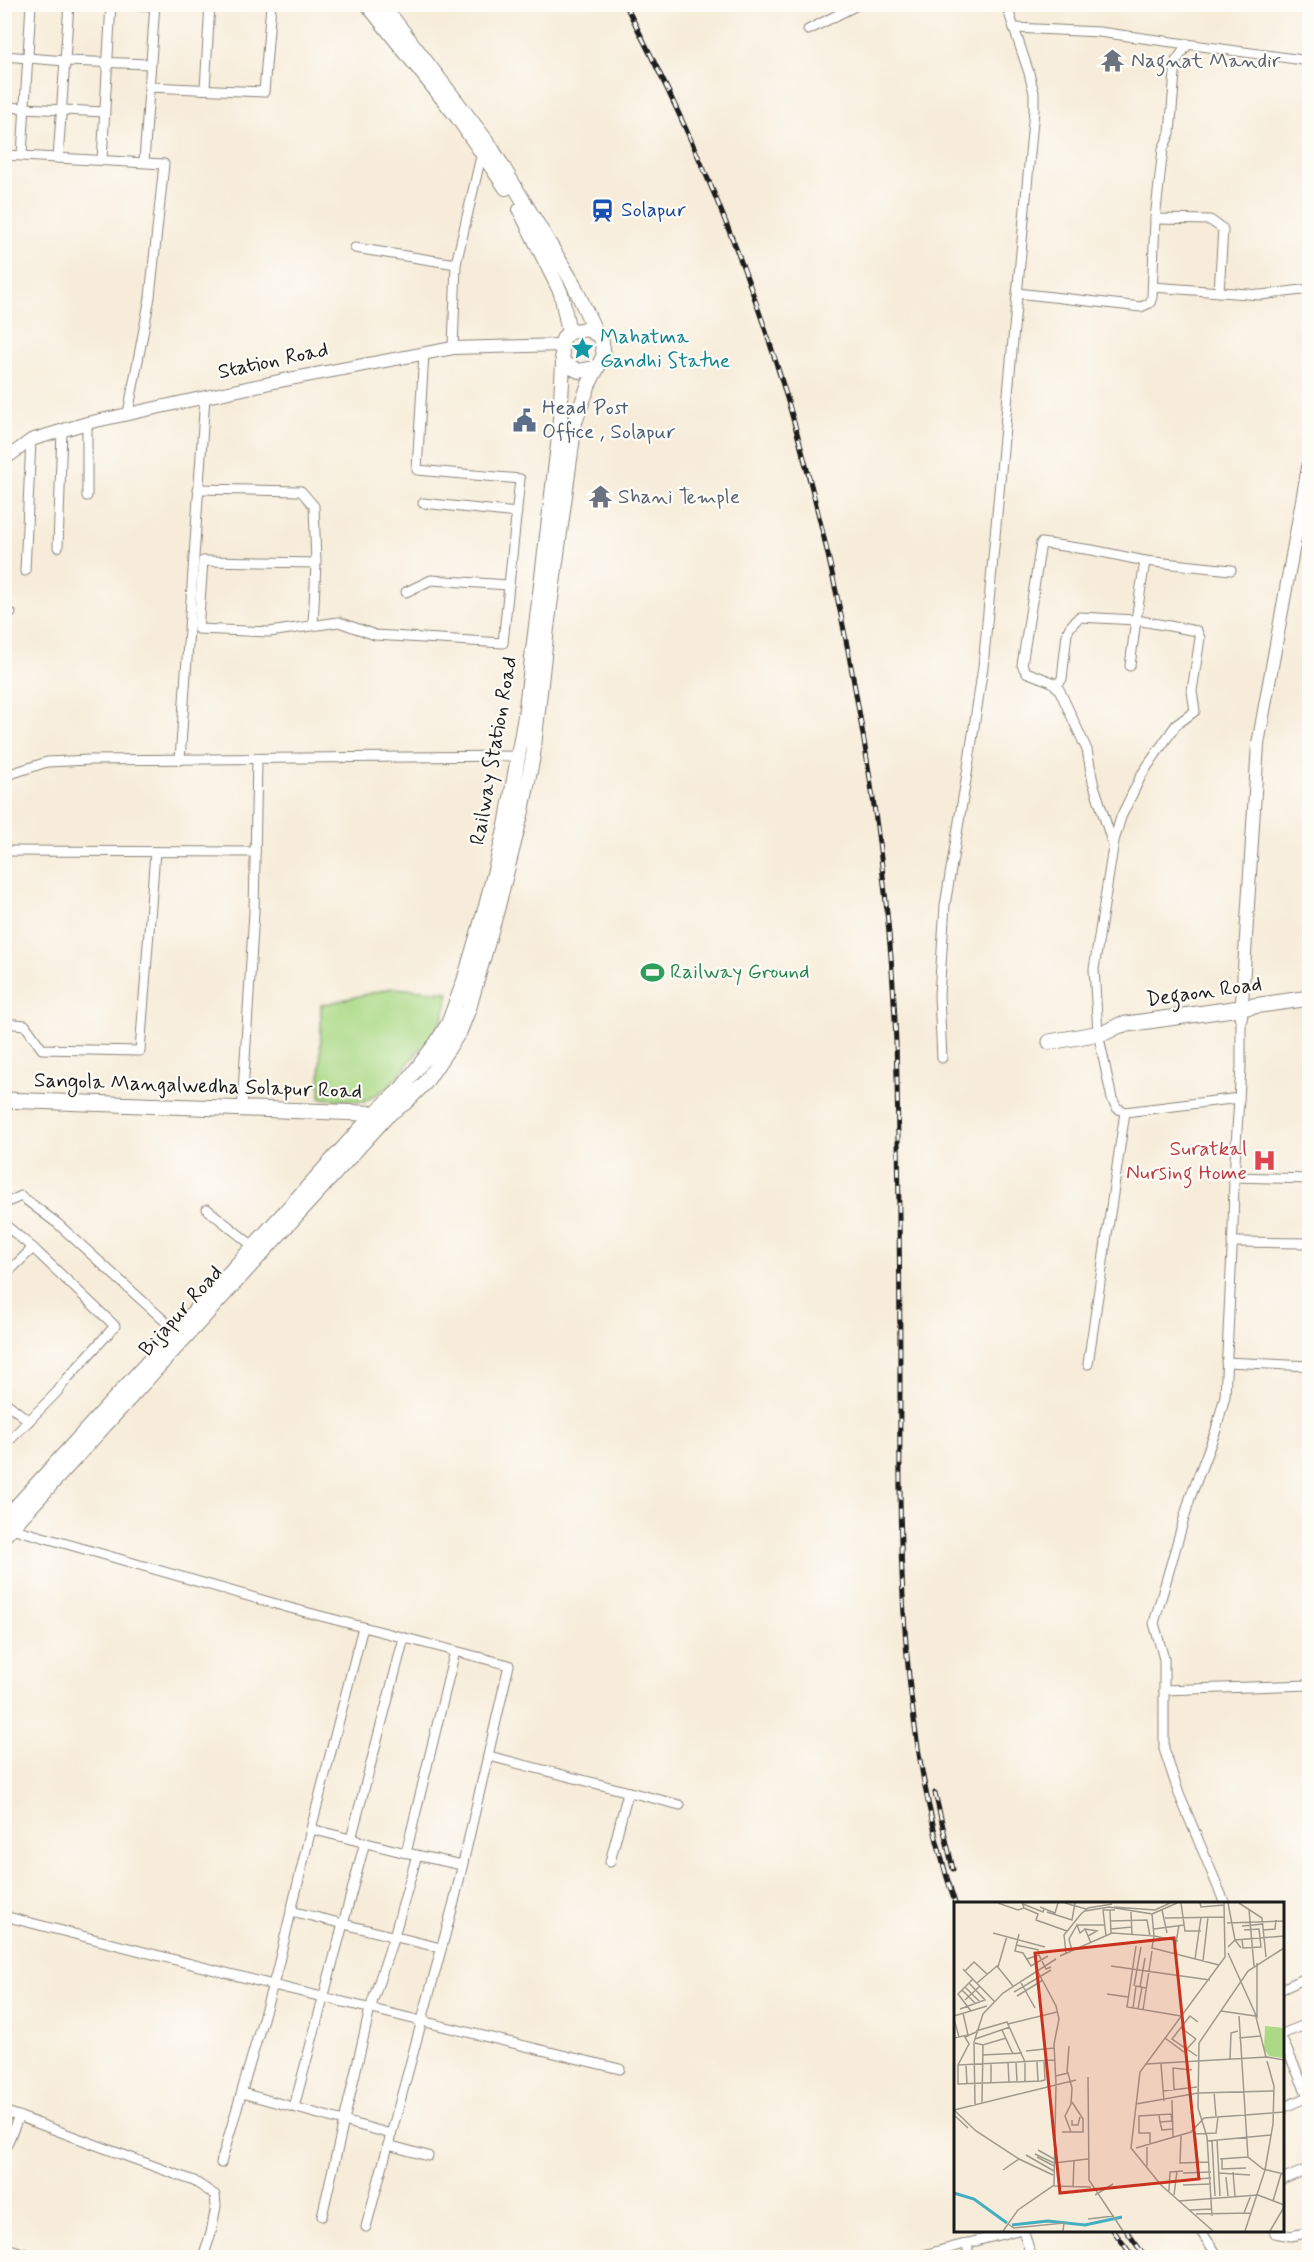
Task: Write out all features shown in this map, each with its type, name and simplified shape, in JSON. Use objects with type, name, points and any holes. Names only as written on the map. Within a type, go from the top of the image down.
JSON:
[{"type":"highway","name":"Degaon Road","points":[[1050,1042],[1102,1033],[1121,1034],[1241,1013],[1310,998]]},
{"type":"highway","name":"Degaon Road","points":[[1241,1013],[1310,1008]]},
{"type":"highway","name":"Sangola Mangalwedha Solapur Road","points":[[4,1100],[381,1114]]},
{"type":"main road","points":[[367,4],[458,118],[526,220],[561,293],[570,332]]},
{"type":"main road","points":[[382,4],[494,152],[573,283],[596,333],[601,338],[604,350],[602,360],[596,368],[579,371],[563,363],[561,345],[564,337],[581,328],[596,333]]},
{"type":"main road","name":"Station Road","points":[[4,460],[31,440],[62,430],[205,397],[453,348],[561,345]]},
{"type":"main road","name":"Railway Station Road","points":[[381,1114],[405,1103],[425,1083],[460,1031],[470,1008],[522,811],[559,437],[563,363]]},
{"type":"main road","name":"Railway Station Road","points":[[526,756],[575,422],[596,368]]},
{"type":"main road","points":[[1241,1013],[1258,744],[1309,463]]},
{"type":"main road","points":[[180,1335],[253,1246],[381,1114]]},
{"type":"main road","name":"Bijapur Road","points":[[7,1528],[381,1114]]},
{"type":"street","points":[[22,155],[31,4]]},
{"type":"street","points":[[58,158],[69,4]]},
{"type":"street","points":[[102,160],[111,4]]},
{"type":"street","points":[[121,4],[155,5],[144,162]]},
{"type":"street","points":[[205,89],[210,4]]},
{"type":"street","points":[[149,87],[264,92],[271,4]]},
{"type":"street","points":[[808,30],[859,4]]},
{"type":"street","points":[[942,1058],[939,995],[945,904],[982,667],[1030,164],[1034,93],[1006,4]]},
{"type":"street","points":[[1015,28],[1100,32],[1310,61]]},
{"type":"street","points":[[1017,293],[1141,307],[1150,303],[1153,287],[1155,219],[1163,149],[1170,134],[1176,61],[1188,44]]},
{"type":"street","points":[[4,56],[151,64]]},
{"type":"street","points":[[4,106],[105,112]]},
{"type":"street","points":[[453,348],[456,264],[482,152]]},
{"type":"street","points":[[4,154],[164,164],[150,297],[128,413]]},
{"type":"street","points":[[1155,219],[1210,220],[1223,229],[1219,292]]},
{"type":"street","points":[[355,248],[456,264]]},
{"type":"street","points":[[1153,287],[1261,295],[1310,289]]},
{"type":"street","points":[[316,563],[203,561],[198,629],[269,632],[339,622],[375,635],[503,643],[520,479],[417,470],[424,353]]},
{"type":"street","points":[[180,760],[205,397]]},
{"type":"street","points":[[87,423],[87,496]]},
{"type":"street","points":[[58,547],[62,430]]},
{"type":"street","points":[[25,571],[31,440]]},
{"type":"street","points":[[198,489],[301,491],[314,506],[316,563],[313,626]]},
{"type":"street","points":[[423,503],[517,513]]},
{"type":"street","points":[[1113,845],[1093,783],[1087,750],[1056,686],[1052,682],[1026,672],[1022,664],[1041,543],[1111,553],[1145,561],[1231,570]]},
{"type":"street","points":[[1130,666],[1145,561]]},
{"type":"street","points":[[406,592],[431,580],[509,585]]},
{"type":"street","points":[[1056,686],[1062,679],[1067,633],[1079,617],[1136,620],[1197,631],[1200,638],[1192,691],[1195,711],[1176,725],[1142,774],[1122,817],[1113,845],[1094,969],[1112,1099],[1117,1108],[1125,1112],[1239,1098]]},
{"type":"street","points":[[4,776],[47,762],[526,756]]},
{"type":"street","points":[[242,1109],[255,912],[257,760]]},
{"type":"street","points":[[4,851],[255,852]]},
{"type":"street","points":[[4,1023],[25,1025],[42,1049],[140,1051],[155,852]]},
{"type":"street","points":[[1224,1902],[1179,1794],[1164,1749],[1164,1659],[1154,1623],[1190,1498],[1216,1430],[1225,1396],[1241,1013]]},
{"type":"street","points":[[1088,1364],[1125,1112]]},
{"type":"street","points":[[1234,1177],[1310,1179]]},
{"type":"street","points":[[4,1204],[21,1196],[58,1224],[180,1335]]},
{"type":"street","points":[[207,1209],[253,1246]]},
{"type":"street","points":[[4,1224],[33,1248],[115,1326],[57,1392],[4,1446]]},
{"type":"street","points":[[1233,1242],[1310,1243]]},
{"type":"street","points":[[4,1276],[33,1248]]},
{"type":"street","points":[[1226,1362],[1310,1366]]},
{"type":"street","points":[[4,1401],[29,1421]]},
{"type":"street","points":[[7,1528],[509,1665],[441,1948],[366,2227]]},
{"type":"street","points":[[222,2163],[273,1985],[363,1627]]},
{"type":"street","points":[[351,1839],[404,1638]]},
{"type":"street","points":[[406,1853],[455,1651]]},
{"type":"street","points":[[1164,1690],[1310,1685]]},
{"type":"street","points":[[489,1755],[680,1805]]},
{"type":"street","points":[[610,1862],[628,1792]]},
{"type":"street","points":[[311,1829],[462,1865]]},
{"type":"street","points":[[294,2107],[365,1842]]},
{"type":"street","points":[[322,2216],[370,2009],[417,1855]]},
{"type":"street","points":[[291,1911],[441,1948]]},
{"type":"street","points":[[4,1916],[273,1985],[620,2069]]},
{"type":"street","points":[[1284,1988],[1310,1976]]},
{"type":"street","points":[[1284,2033],[1310,2023]]},
{"type":"street","points":[[1284,2043],[1309,2096],[1284,2107]]},
{"type":"street","points":[[242,2093],[391,2134]]},
{"type":"street","points":[[4,2111],[208,2188],[215,2195],[216,2206],[203,2258]]},
{"type":"street","points":[[4,2151],[19,2116]]},
{"type":"street","points":[[388,2145],[428,2156]]},
{"type":"street","points":[[1284,2179],[1310,2168]]},
{"type":"street","points":[[912,2258],[1010,2232]]},
{"type":"street","points":[[1024,2232],[1032,2258]]},
{"type":"street","points":[[1201,2232],[1218,2256]]},
{"type":"street","points":[[1275,2232],[1291,2236],[1310,2232]]},
{"type":"street","points":[[967,2243],[969,2258]]},
{"type":"street","points":[[4,2247],[14,2254],[38,2258]]},
{"type":"green space","points":[[392,988],[449,992],[443,1018],[390,1086],[364,1102],[320,1098],[321,1005]]},
{"type":"railway","points":[[625,4],[664,83],[724,218],[771,347],[810,478],[826,545],[865,747],[887,912],[894,995],[899,1196],[900,1522],[907,1652],[913,1716],[923,1780],[937,1843],[955,1902]]},
{"type":"railway","points":[[935,1793],[953,1869]]},
{"type":"railway","points":[[1114,2232],[1134,2258]]},
{"type":"railway","points":[[1127,2232],[1146,2258]]},
{"type":"place","name":"Nagnat Mandir","points":[[1113,61]]},
{"type":"place","name":"Solapur","points":[[603,210]]},
{"type":"place","name":"Mahatma Gandhi Statue","points":[[582,349]]},
{"type":"place","name":"Head Post Office , Solapur","points":[[524,420]]},
{"type":"place","name":"Shani Temple","points":[[600,497]]},
{"type":"place","name":"Railway Ground","points":[[652,972]]},
{"type":"place","name":"Suratkal Nursing Home","points":[[1265,1161]]}]
